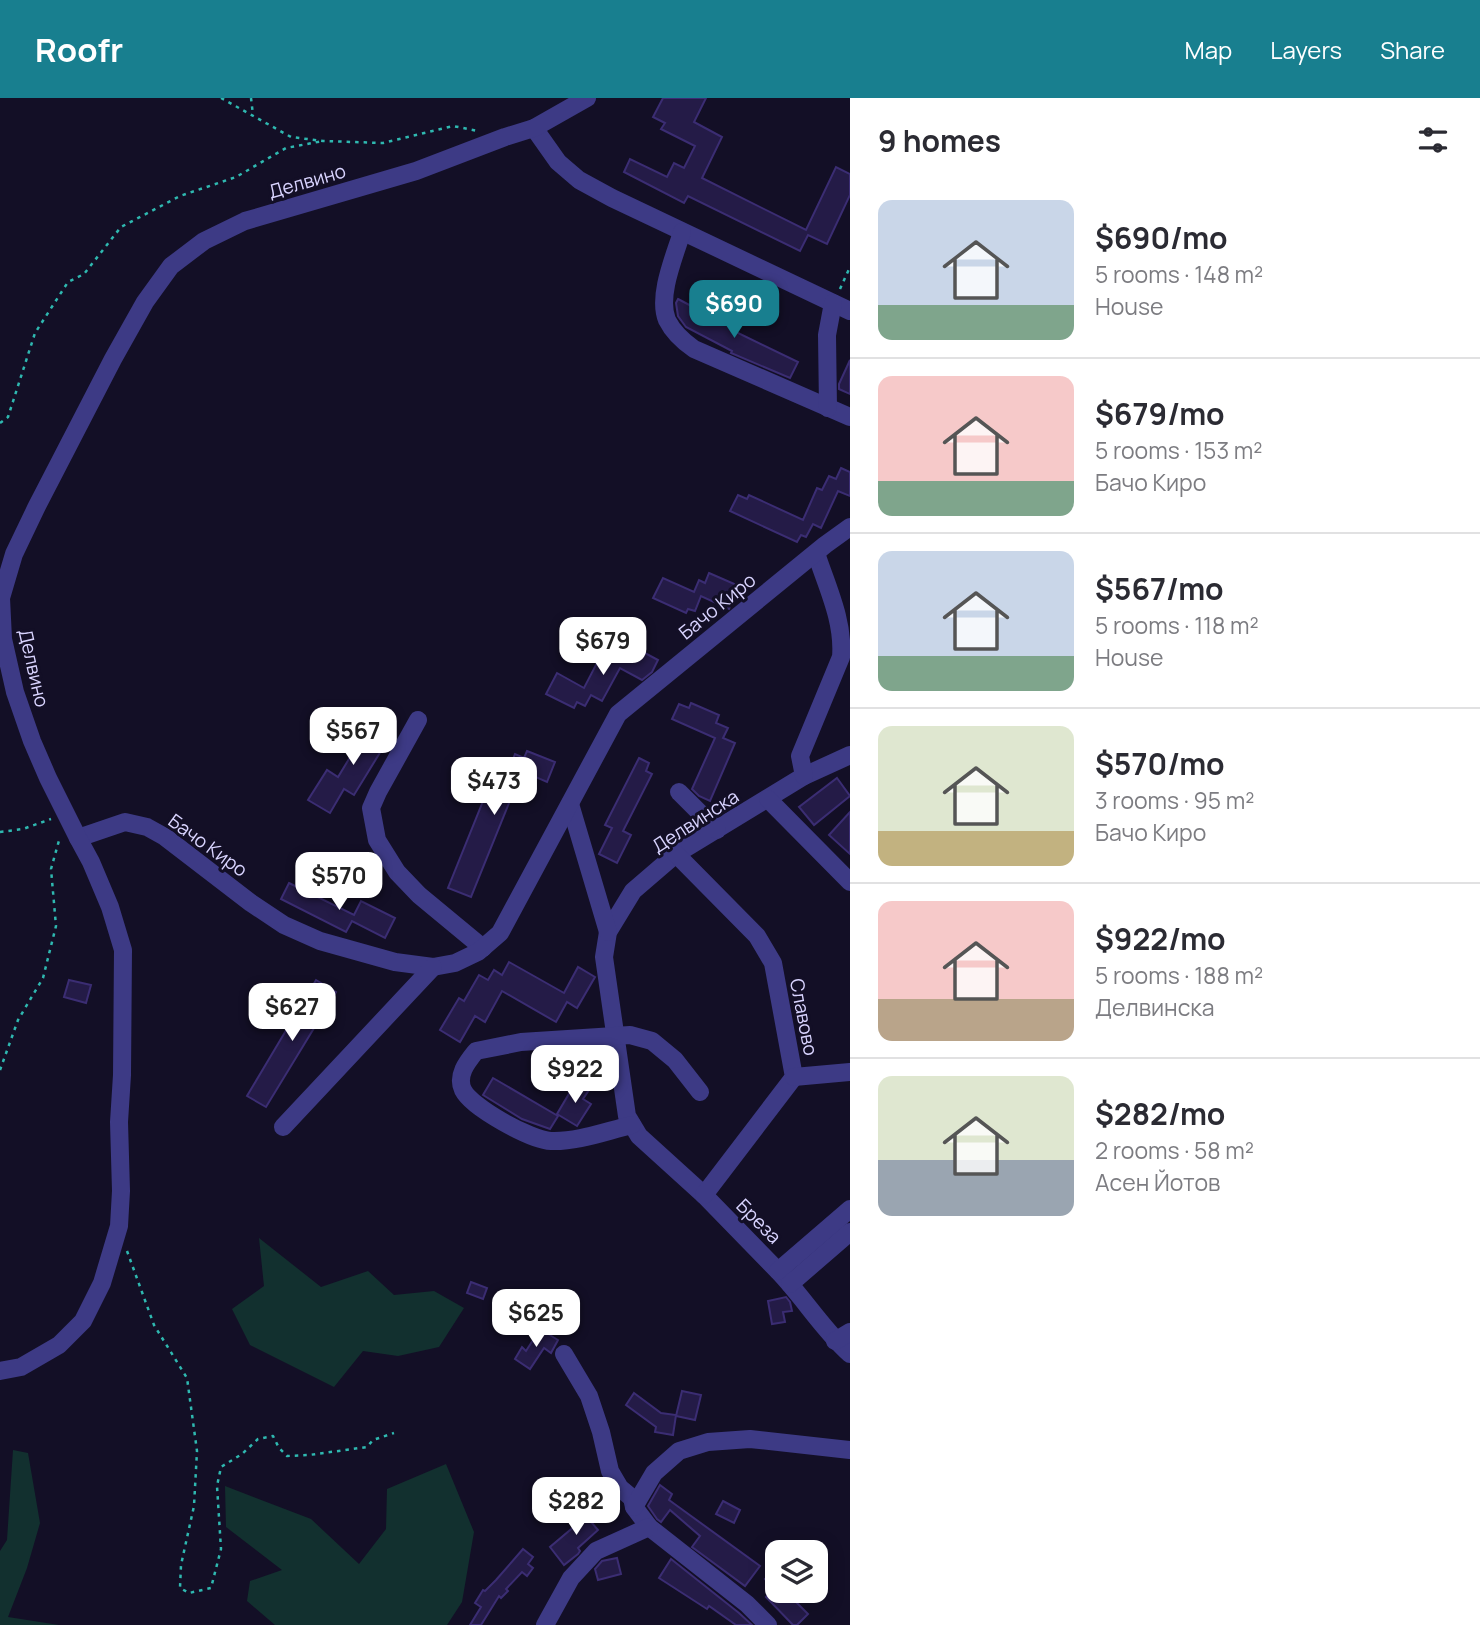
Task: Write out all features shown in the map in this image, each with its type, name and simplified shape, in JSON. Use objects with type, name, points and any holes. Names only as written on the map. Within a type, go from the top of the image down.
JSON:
[{"type":"street","name":"Делвино","points":[[0,1371],[21,1367],[59,1345],[83,1321],[102,1283],[118,1226],[121,1191],[119,1122],[123,1048],[123,950],[110,907],[32,741],[15,692],[3,639],[1,598],[14,554],[113,359],[145,302],[170,266],[204,241],[245,221],[416,171],[505,136],[534,128],[587,98]]},
{"type":"street","points":[[534,128],[558,162],[579,180],[850,311]]},
{"type":"street","points":[[682,232],[664,299],[667,319],[682,340],[694,349],[850,417]]},
{"type":"street","points":[[828,408],[827,335],[833,303]]},
{"type":"street","name":"Бачо Киро","points":[[78,838],[125,822],[147,827],[165,837],[284,925],[320,941],[395,962],[433,967],[455,963],[478,953],[500,933],[618,714],[850,527]]},
{"type":"street","points":[[804,776],[800,756],[846,640],[816,553]]},
{"type":"street","points":[[418,720],[371,808],[377,840],[397,872],[419,895],[483,948]]},
{"type":"street","name":"Делвинска","points":[[632,1125],[627,1116],[604,957],[608,932],[633,891],[676,854],[804,776],[850,755]]},
{"type":"street","points":[[679,792],[717,830]]},
{"type":"street","points":[[768,799],[850,882]]},
{"type":"street","points":[[570,804],[608,932]]},
{"type":"street","name":"Славово","points":[[676,854],[757,936],[773,963],[794,1077],[704,1195]]},
{"type":"street","points":[[283,1127],[433,967]]},
{"type":"street","points":[[632,1125],[575,1139],[551,1141],[536,1138],[491,1115],[473,1101],[463,1089],[461,1077],[465,1064],[476,1051],[521,1042],[630,1035],[652,1041],[675,1060],[700,1092]]},
{"type":"street","points":[[794,1077],[850,1072]]},
{"type":"street","name":"Бреза","points":[[632,1125],[639,1136],[704,1195],[842,1336],[850,1354]]},
{"type":"street","points":[[784,1277],[850,1209]]},
{"type":"street","points":[[784,1277],[850,1232]]},
{"type":"street","points":[[564,1354],[589,1396],[610,1471],[620,1488],[632,1498],[634,1507],[649,1527],[747,1604],[768,1625]]},
{"type":"street","points":[[634,1507],[654,1474],[679,1451],[708,1442],[750,1439],[850,1450]]},
{"type":"street","points":[[545,1625],[570,1578],[596,1551],[649,1527]]},
{"type":"path","points":[[221,98],[290,137],[383,143],[453,126],[479,131]]},
{"type":"path","points":[[251,98],[253,116]]},
{"type":"path","points":[[0,423],[8,417],[35,333],[68,282],[84,274],[121,227],[180,196],[236,177],[286,148],[323,141]]},
{"type":"path","points":[[833,303],[850,267]]},
{"type":"path","points":[[0,832],[23,829],[66,814]]},
{"type":"path","points":[[0,1070],[18,1020],[43,978],[56,926],[51,869],[66,814]]},
{"type":"path","points":[[118,1226],[153,1325],[187,1378],[197,1451],[194,1506],[181,1565],[180,1588],[190,1593],[211,1588],[221,1549],[217,1486],[221,1467],[242,1454],[258,1439],[273,1436],[287,1456],[367,1447],[373,1440],[394,1433]]},
{"type":"green space","points":[[259,1238],[321,1287],[368,1271],[394,1295],[434,1291],[464,1308],[439,1347],[398,1356],[363,1351],[334,1387],[250,1345],[232,1309],[264,1286]]},
{"type":"green space","points":[[13,1450],[28,1453],[40,1523],[27,1568],[8,1617],[59,1625],[0,1625],[0,1551],[7,1540]]},
{"type":"green space","points":[[446,1464],[474,1532],[462,1602],[447,1625],[275,1625],[247,1601],[250,1581],[282,1570],[226,1527],[225,1486],[311,1519],[359,1564],[386,1529],[387,1489]]},
{"type":"building","points":[[663,98],[706,98],[694,122],[722,137],[702,178],[806,230],[836,167],[850,174],[850,195],[827,244],[808,235],[800,251],[688,196],[684,203],[624,172],[630,159],[667,177],[674,163],[684,168],[695,146],[661,129],[665,123],[653,117]]},
{"type":"building","points":[[678,299],[737,330],[736,332],[798,362],[790,378],[731,353],[732,351],[686,327],[678,316]]},
{"type":"building","points":[[850,360],[850,394],[839,389],[839,384]]},
{"type":"building","points":[[841,468],[850,472],[850,496],[838,491],[821,528],[813,524],[806,537],[801,535],[797,542],[730,511],[738,495],[747,499],[749,495],[803,520],[817,488],[822,490],[829,476],[836,479]]},
{"type":"building","points":[[709,573],[739,586],[729,609],[701,596],[695,611],[688,609],[686,613],[653,598],[663,578],[694,592],[699,580],[705,583]]},
{"type":"building","points":[[628,644],[658,660],[652,672],[642,680],[620,668],[602,701],[591,695],[585,706],[577,702],[574,708],[546,694],[557,673],[584,688],[599,659],[607,663],[614,649],[623,654]]},
{"type":"building","points":[[691,703],[719,715],[716,723],[728,728],[723,738],[735,743],[710,801],[692,789],[715,738],[672,719],[679,704],[689,708]]},
{"type":"building","points":[[377,713],[389,720],[384,729],[392,733],[354,795],[344,789],[330,813],[308,800],[327,770],[338,777]]},
{"type":"building","points":[[527,751],[555,762],[547,782],[522,771],[471,897],[448,888],[500,759],[511,764],[515,754],[524,758]]},
{"type":"building","points":[[639,758],[649,763],[646,771],[652,774],[623,831],[631,835],[617,863],[599,854],[612,828],[605,825]]},
{"type":"building","points":[[837,778],[850,796],[814,825],[799,807]]},
{"type":"building","points":[[850,812],[850,854],[829,835]]},
{"type":"building","points":[[289,883],[354,915],[361,901],[395,918],[385,938],[352,921],[346,932],[281,899]]},
{"type":"building","points":[[509,962],[564,993],[578,967],[595,977],[577,1008],[567,1002],[556,1022],[502,991],[485,1022],[475,1016],[460,1042],[440,1030],[459,998],[464,1001],[479,975],[488,980],[494,970],[502,975]]},
{"type":"building","points":[[69,980],[91,985],[86,1003],[64,997]]},
{"type":"building","points":[[316,980],[336,992],[266,1107],[247,1096]]},
{"type":"building","points":[[493,1078],[558,1116],[550,1129],[522,1119],[483,1095]]},
{"type":"building","points":[[576,1082],[589,1090],[583,1099],[591,1104],[577,1126],[557,1114]]},
{"type":"building","points":[[471,1282],[487,1288],[483,1299],[467,1293]]},
{"type":"building","points":[[786,1297],[792,1311],[783,1312],[785,1322],[772,1324],[768,1301]]},
{"type":"building","points":[[540,1329],[558,1340],[551,1353],[544,1348],[530,1369],[515,1359],[522,1347],[526,1351]]},
{"type":"building","points":[[682,1391],[701,1395],[695,1420],[676,1416]]},
{"type":"building","points":[[634,1393],[661,1413],[676,1415],[673,1435],[655,1432],[656,1427],[626,1405]]},
{"type":"building","points":[[660,1485],[672,1494],[669,1500],[760,1566],[745,1586],[692,1547],[700,1536],[670,1510],[661,1522],[657,1519],[648,1506]]},
{"type":"building","points":[[723,1501],[740,1510],[734,1523],[716,1514]]},
{"type":"building","points":[[587,1507],[598,1519],[592,1523],[598,1530],[578,1548],[578,1554],[564,1565],[550,1547],[576,1525],[573,1520]]},
{"type":"building","points":[[523,1549],[533,1557],[528,1564],[533,1568],[527,1576],[522,1572],[506,1589],[508,1591],[501,1598],[499,1596],[481,1625],[470,1625],[481,1607],[475,1603],[483,1590],[496,1580]]},
{"type":"building","points":[[617,1558],[621,1574],[598,1580],[595,1569],[602,1561]]},
{"type":"building","points":[[671,1559],[752,1625],[736,1625],[709,1606],[707,1609],[659,1578]]},
{"type":"building","points":[[772,1603],[797,1603],[808,1614],[797,1625],[793,1625]]}]
